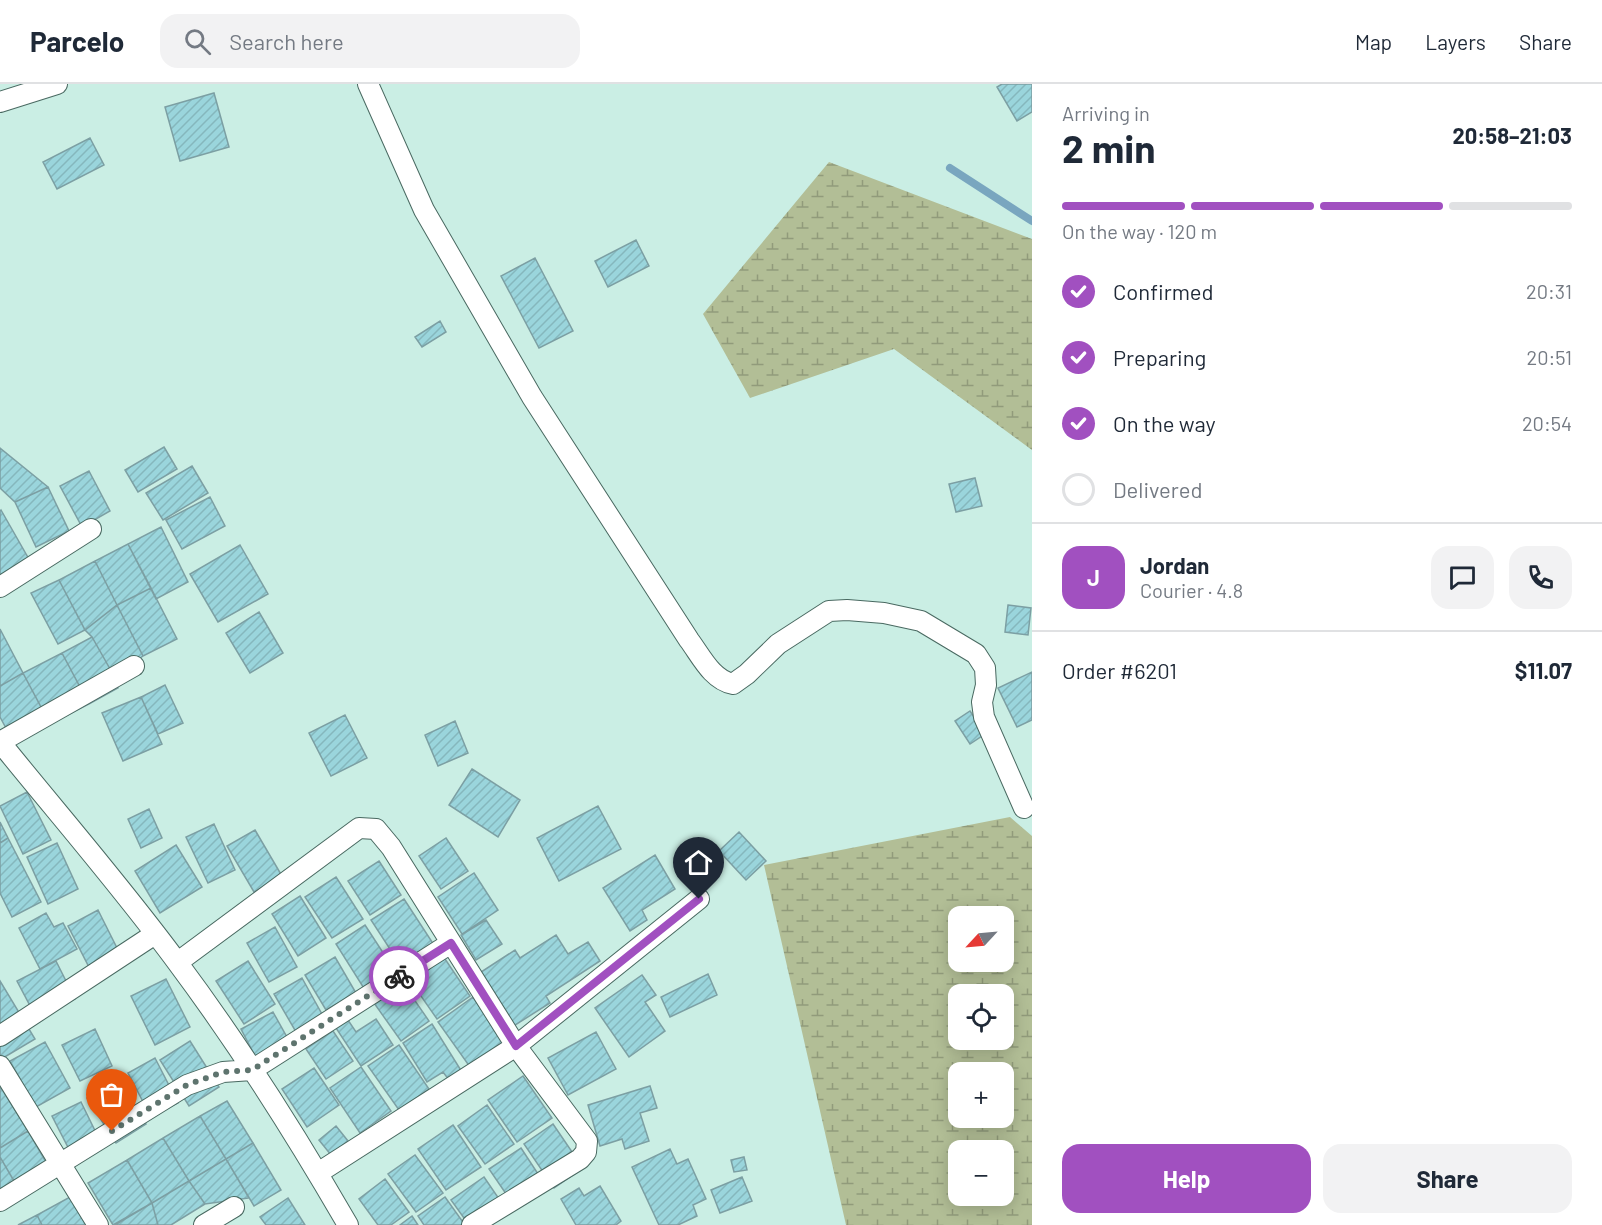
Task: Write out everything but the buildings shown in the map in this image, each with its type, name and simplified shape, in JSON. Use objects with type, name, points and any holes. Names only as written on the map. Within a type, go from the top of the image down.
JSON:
[{"type":"street","points":[[0,102],[57,84]]},
{"type":"street","points":[[368,84],[424,210],[532,398],[689,640],[713,672],[724,682],[732,684],[747,674],[778,644],[829,611],[884,613],[921,621],[976,654],[985,668],[986,685],[982,702],[984,717],[1024,808]]},
{"type":"street","points":[[0,587],[91,529]]},
{"type":"street","points":[[134,666],[0,742],[178,962],[252,1070],[318,1173],[348,1225]]},
{"type":"street","points":[[178,962],[359,828],[376,829],[391,847],[516,1046],[587,1141],[586,1152],[580,1159],[472,1225]]},
{"type":"street","points":[[318,1173],[516,1046],[699,899]]},
{"type":"street","points":[[0,1036],[155,934]]},
{"type":"street","points":[[0,1201],[187,1085],[223,1072],[252,1070],[451,943]]},
{"type":"street","points":[[0,1066],[98,1225]]},
{"type":"street","points":[[204,1225],[234,1207]]},
{"type":"green space","points":[[829,162],[1032,239],[1032,450],[894,349],[750,398],[703,314]]},
{"type":"green space","points":[[1010,817],[1032,836],[1032,1225],[846,1225],[764,865]]},
{"type":"waterway","points":[[950,168],[1032,221]]},
{"type":"way so far","points":[[112,1131],[187,1085],[223,1072],[252,1070],[399,976]]},
{"type":"route","points":[[399,976],[451,943],[516,1046],[699,899]]}]
